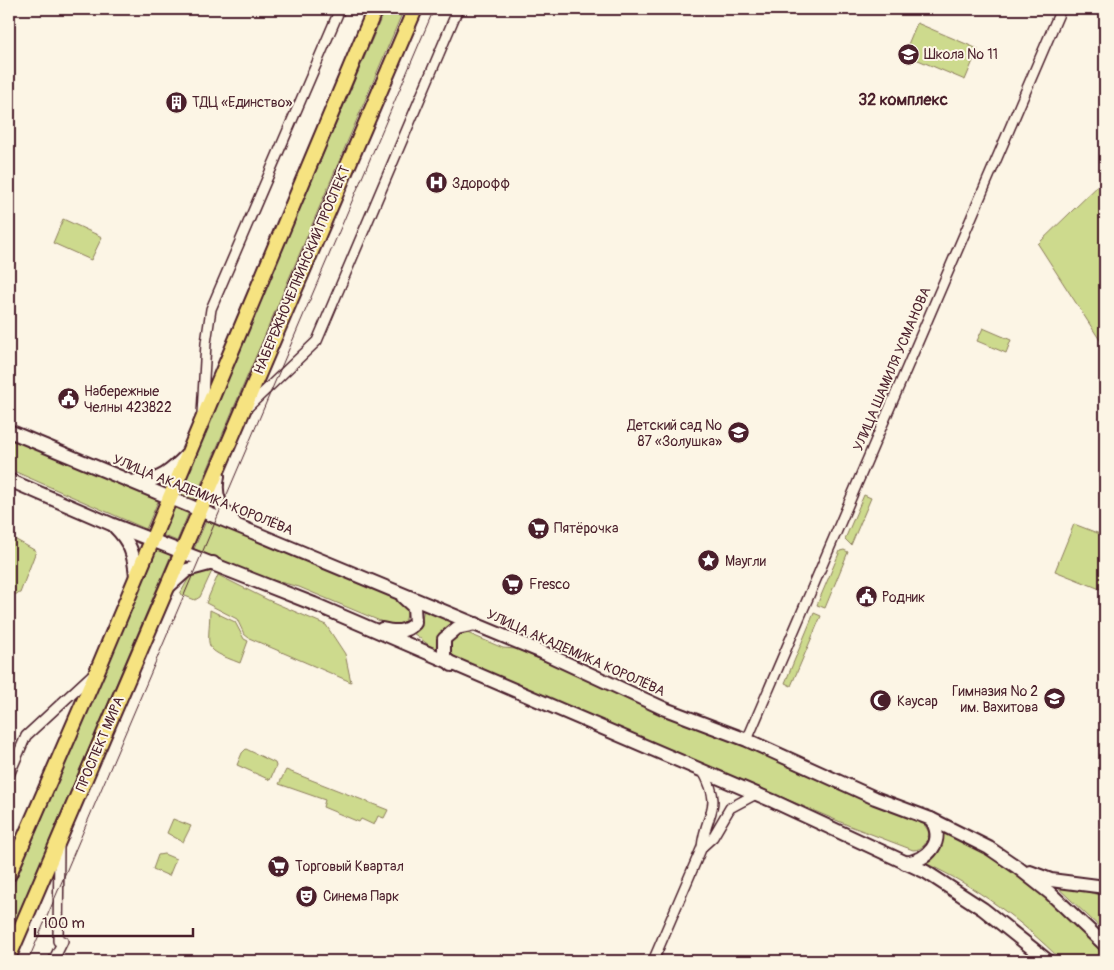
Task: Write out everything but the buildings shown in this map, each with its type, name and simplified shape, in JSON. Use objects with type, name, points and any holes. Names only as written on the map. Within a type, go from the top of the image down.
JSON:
[{"type":"main road","points":[[9,874],[98,669],[201,418],[375,9]]},
{"type":"main road","name":"НАБЕРЕЖНОЧЕЛНИНСКИЙ ПРОСПЕКТ","points":[[191,531],[414,9]]},
{"type":"main road","name":"ПРОСПЕКТ МИРА","points":[[9,956],[191,531]]},
{"type":"street","points":[[201,418],[206,343],[211,309],[340,9]]},
{"type":"street","points":[[240,414],[317,341],[458,9]]},
{"type":"street","name":"УЛИЦА ШАМИЛЯ УСМАНОВА","points":[[747,740],[1061,9]]},
{"type":"street","name":"УЛИЦА АКАДЕМИКА КОРОЛЁВА","points":[[9,431],[476,624],[665,708],[747,740],[875,798],[931,820],[989,848],[1017,867],[1050,893],[1105,945]]},
{"type":"street","points":[[130,480],[147,482],[159,479],[170,472],[187,455]]},
{"type":"street","points":[[219,468],[215,490],[218,502],[224,512],[238,525]]},
{"type":"street","points":[[9,480],[111,524],[213,563],[360,624],[756,794],[905,862],[926,872],[978,906],[1048,961]]},
{"type":"street","points":[[111,524],[127,539],[132,550],[136,576]]},
{"type":"street","points":[[166,589],[188,570],[213,563]]},
{"type":"street","points":[[360,624],[394,632],[408,630],[414,623],[414,607],[398,592]]},
{"type":"street","points":[[453,665],[444,657],[444,639],[457,628],[476,624]]},
{"type":"street","points":[[9,775],[26,736],[98,669]]},
{"type":"street","points":[[653,961],[702,847],[703,833],[710,816],[714,798],[703,771]]},
{"type":"street","points":[[702,847],[713,837],[730,808],[756,794]]},
{"type":"street","points":[[905,862],[922,859],[934,845],[936,830],[931,820]]},
{"type":"street","points":[[53,961],[62,941],[58,941],[59,840]]},
{"type":"street","points":[[1017,867],[1050,880],[1105,887]]},
{"type":"green space","points":[[385,9],[404,9],[194,501],[178,494]]},
{"type":"green space","points":[[917,23],[978,49],[965,80],[904,54]]},
{"type":"green space","points":[[1105,179],[1105,348],[1038,244]]},
{"type":"green space","points":[[63,219],[102,237],[91,260],[53,243]]},
{"type":"green space","points":[[983,328],[1011,340],[1006,353],[977,341]]},
{"type":"green space","points":[[9,439],[49,452],[159,499],[146,529],[9,469]]},
{"type":"green space","points":[[864,495],[871,498],[851,545],[845,539]]},
{"type":"green space","points":[[174,506],[189,512],[177,541],[162,535]]},
{"type":"green space","points":[[207,519],[401,601],[407,607],[406,618],[399,625],[392,626],[299,587],[261,577],[194,549]]},
{"type":"green space","points":[[1074,524],[1105,536],[1105,591],[1055,571]]},
{"type":"green space","points":[[9,536],[36,551],[20,593],[9,596]]},
{"type":"green space","points":[[157,547],[172,553],[9,936],[9,896]]},
{"type":"green space","points":[[840,551],[848,552],[825,608],[817,605]]},
{"type":"green space","points":[[206,570],[212,571],[200,597],[195,600],[180,594],[191,574]]},
{"type":"green space","points":[[218,575],[268,600],[326,625],[345,654],[351,682],[249,638],[244,634],[237,619],[206,603]]},
{"type":"green space","points":[[424,609],[453,621],[440,636],[438,652],[413,633],[421,623]]},
{"type":"green space","points":[[210,610],[235,622],[244,639],[248,641],[240,663],[219,654],[210,646]]},
{"type":"green space","points":[[814,613],[821,616],[791,686],[785,683]]},
{"type":"green space","points":[[465,632],[503,648],[516,649],[923,823],[929,832],[926,842],[920,849],[913,850],[850,826],[453,658],[449,654],[449,643],[460,633]]},
{"type":"green space","points":[[246,749],[275,763],[276,766],[270,780],[237,765],[242,753]]},
{"type":"green space","points":[[286,770],[388,810],[384,818],[378,816],[374,825],[361,819],[359,822],[323,807],[325,800],[279,784]]},
{"type":"green space","points":[[173,819],[191,826],[183,842],[167,833]]},
{"type":"green space","points":[[941,830],[1013,866],[1081,929],[1105,955],[1105,961],[1062,961],[1015,918],[962,882],[925,863],[924,861],[934,857],[940,850]]},
{"type":"green space","points":[[164,854],[176,859],[169,876],[153,869],[158,855]]},
{"type":"green space","points":[[1054,884],[1105,896],[1105,932]]},
{"type":"tram line","points":[[28,961],[434,9]]},
{"type":"place","name":"Школа № 11","points":[[908,54]]},
{"type":"place","name":"ТДЦ «Единство»","points":[[176,102]]},
{"type":"place","name":"Здорофф","points":[[436,183]]},
{"type":"place","name":"Набережные Челны 423822","points":[[68,399]]},
{"type":"place","name":"Детский сад № 87 «Золушка»","points":[[738,433]]},
{"type":"place","name":"Пятёрочка","points":[[538,528]]},
{"type":"place","name":"Маугли","points":[[709,561]]},
{"type":"place","name":"Fresco","points":[[513,584]]},
{"type":"place","name":"Родник","points":[[866,597]]},
{"type":"place","name":"Гимназия № 2 им. Вахитова","points":[[1054,699]]},
{"type":"place","name":"Каусар","points":[[881,701]]},
{"type":"place","name":"Торговый Квартал","points":[[279,866]]},
{"type":"place","name":"Синема Парк","points":[[307,896]]},
{"type":"district","name":"32 комплекс","points":[[903,100]]}]
